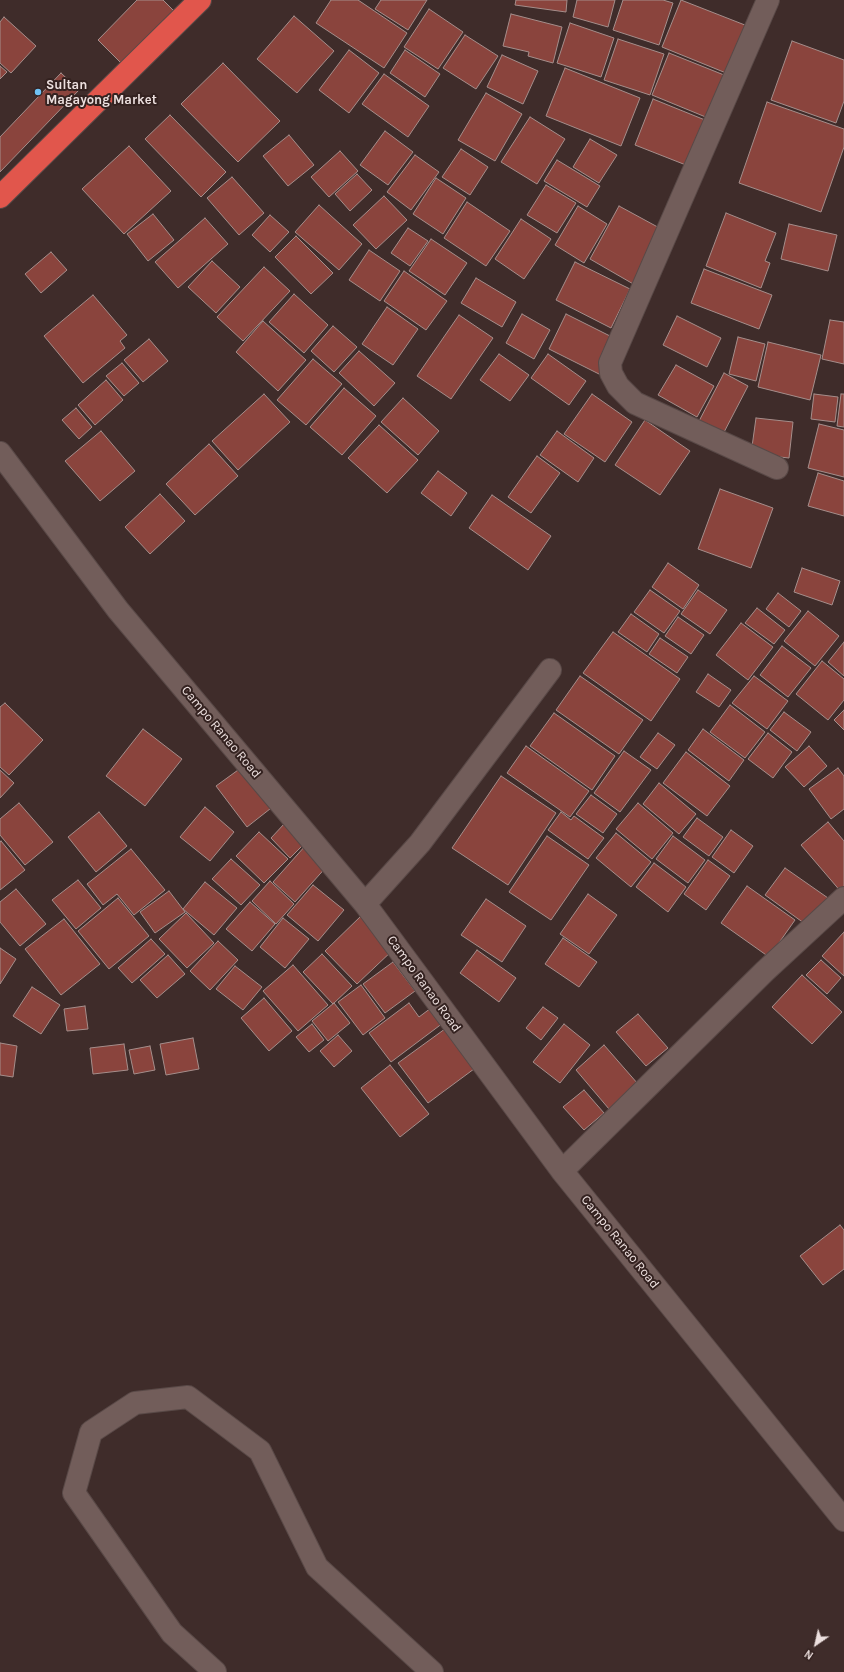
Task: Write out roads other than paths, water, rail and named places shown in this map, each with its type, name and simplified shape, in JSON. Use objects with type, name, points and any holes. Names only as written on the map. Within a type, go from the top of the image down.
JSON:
[{"type":"highway","points":[[0,197],[200,0]]},
{"type":"street","points":[[768,0],[610,362],[611,373],[618,386],[635,403],[777,468]]},
{"type":"street","name":"Campo Ranao Road","points":[[0,453],[118,610],[365,904],[562,1171],[844,1520]]},
{"type":"street","points":[[365,904],[420,843],[550,670]]},
{"type":"street","points":[[562,1171],[765,972],[844,898]]},
{"type":"street","points":[[215,1672],[172,1633],[74,1493],[91,1432],[135,1403],[188,1397],[260,1451],[317,1567],[432,1672]]},
{"type":"place","name":"Sultan Magayong Market","points":[[38,92]]}]
